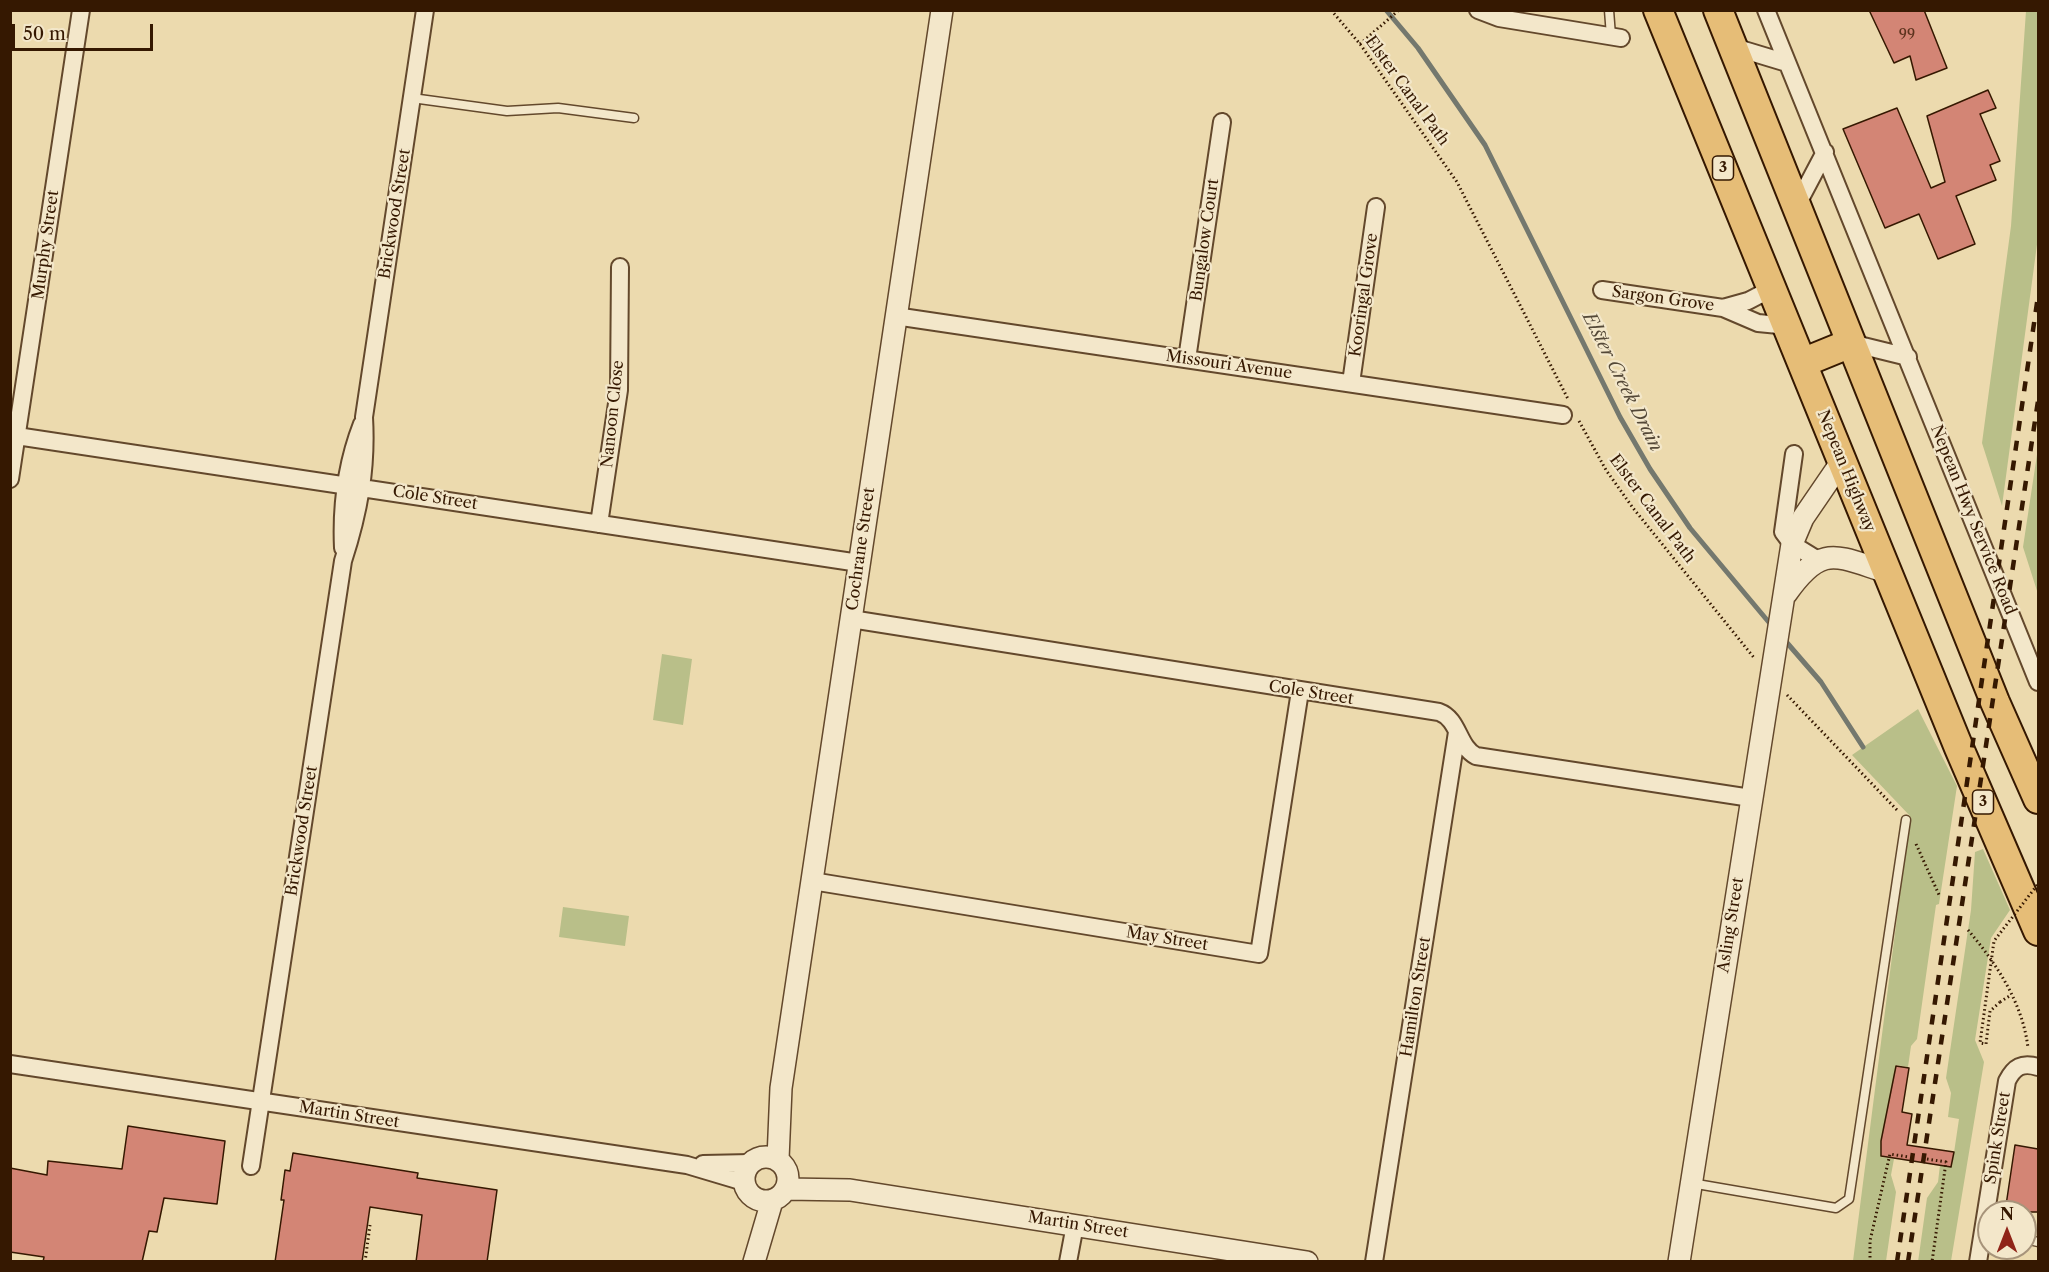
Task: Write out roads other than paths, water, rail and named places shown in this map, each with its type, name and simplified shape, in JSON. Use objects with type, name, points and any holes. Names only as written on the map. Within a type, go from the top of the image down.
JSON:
[{"type":"highway","name":"Nepean Highway","points":[[1658,10],[1789,326],[1959,748],[2038,931]]},
{"type":"highway","points":[[1718,10],[2010,738],[2038,799]]},
{"type":"highway","points":[[1802,363],[1851,343]]},
{"type":"street","name":"Murphy Street","points":[[10,479],[14,435],[81,10]]},
{"type":"street","name":"Brickwood Street","points":[[251,1166],[343,561],[344,484],[352,450],[364,417],[425,10]]},
{"type":"street","name":"Cochrane Street","points":[[754,1258],[942,10]]},
{"type":"street","points":[[1478,10],[1499,18],[1616,37]]},
{"type":"street","name":"Nepean Hwy Service Road","points":[[1766,10],[2038,682]]},
{"type":"street","points":[[1734,47],[1787,63]]},
{"type":"street","name":"Bungalow Court","points":[[1187,359],[1222,122]]},
{"type":"street","points":[[1797,205],[1825,152]]},
{"type":"street","name":"Kooringal Grove","points":[[1351,383],[1376,207]]},
{"type":"street","name":"Nanoon Close","points":[[599,524],[619,390],[620,267]]},
{"type":"street","name":"Sargon Grove","points":[[1724,308],[1748,301],[1773,288]]},
{"type":"street","name":"Sargon Grove","points":[[1602,290],[1724,308],[1758,323],[1789,326]]},
{"type":"street","name":"Missouri Avenue","points":[[895,316],[1571,414]]},
{"type":"street","points":[[1851,343],[1908,357]]},
{"type":"street","name":"Brickwood Street","points":[[343,561],[357,519],[362,487],[366,452],[364,417]]},
{"type":"street","name":"Cole Street","points":[[14,435],[859,562]]},
{"type":"street","name":"Asling Street","points":[[1792,544],[1783,528],[1794,454]]},
{"type":"street","name":"Asling Street","points":[[1678,1258],[1792,544],[1803,518],[1842,461]]},
{"type":"street","points":[[1792,544],[1818,560],[1843,557],[1887,572]]},
{"type":"street","name":"Asling Street","points":[[1783,599],[1803,570],[1818,560]]},
{"type":"street","name":"Cole Street","points":[[850,619],[1439,712],[1449,718],[1467,748],[1476,756],[1751,798]]},
{"type":"street","name":"May Street","points":[[812,881],[1259,954],[1300,691]]},
{"type":"street","name":"Hamilton Street","points":[[1374,1262],[1458,732]]},
{"type":"street","name":"Martin Street","points":[[10,1064],[766,1177],[1307,1262]]},
{"type":"street","name":"Spink Street","points":[[1991,1200],[2007,1081],[2014,1069],[2034,1066]]},
{"type":"street","points":[[1068,1262],[1075,1225]]},
{"type":"lane","points":[[1609,10],[1616,37]]},
{"type":"lane","points":[[412,98],[507,111],[558,108],[634,118]]},
{"type":"lane","points":[[1690,1183],[1836,1208],[1849,1199],[1906,820]]},
{"type":"waterway","name":"Elster Creek Drain","points":[[1386,10],[1418,48],[1485,145],[1620,417],[1650,469],[1690,528],[1772,626]]},
{"type":"waterway","name":"Elster Creek Drain","points":[[1782,637],[1821,682],[1863,747]]},
{"type":"railway","points":[[1897,1262],[2038,296]]},
{"type":"railway","points":[[1908,1262],[2038,401]]}]
